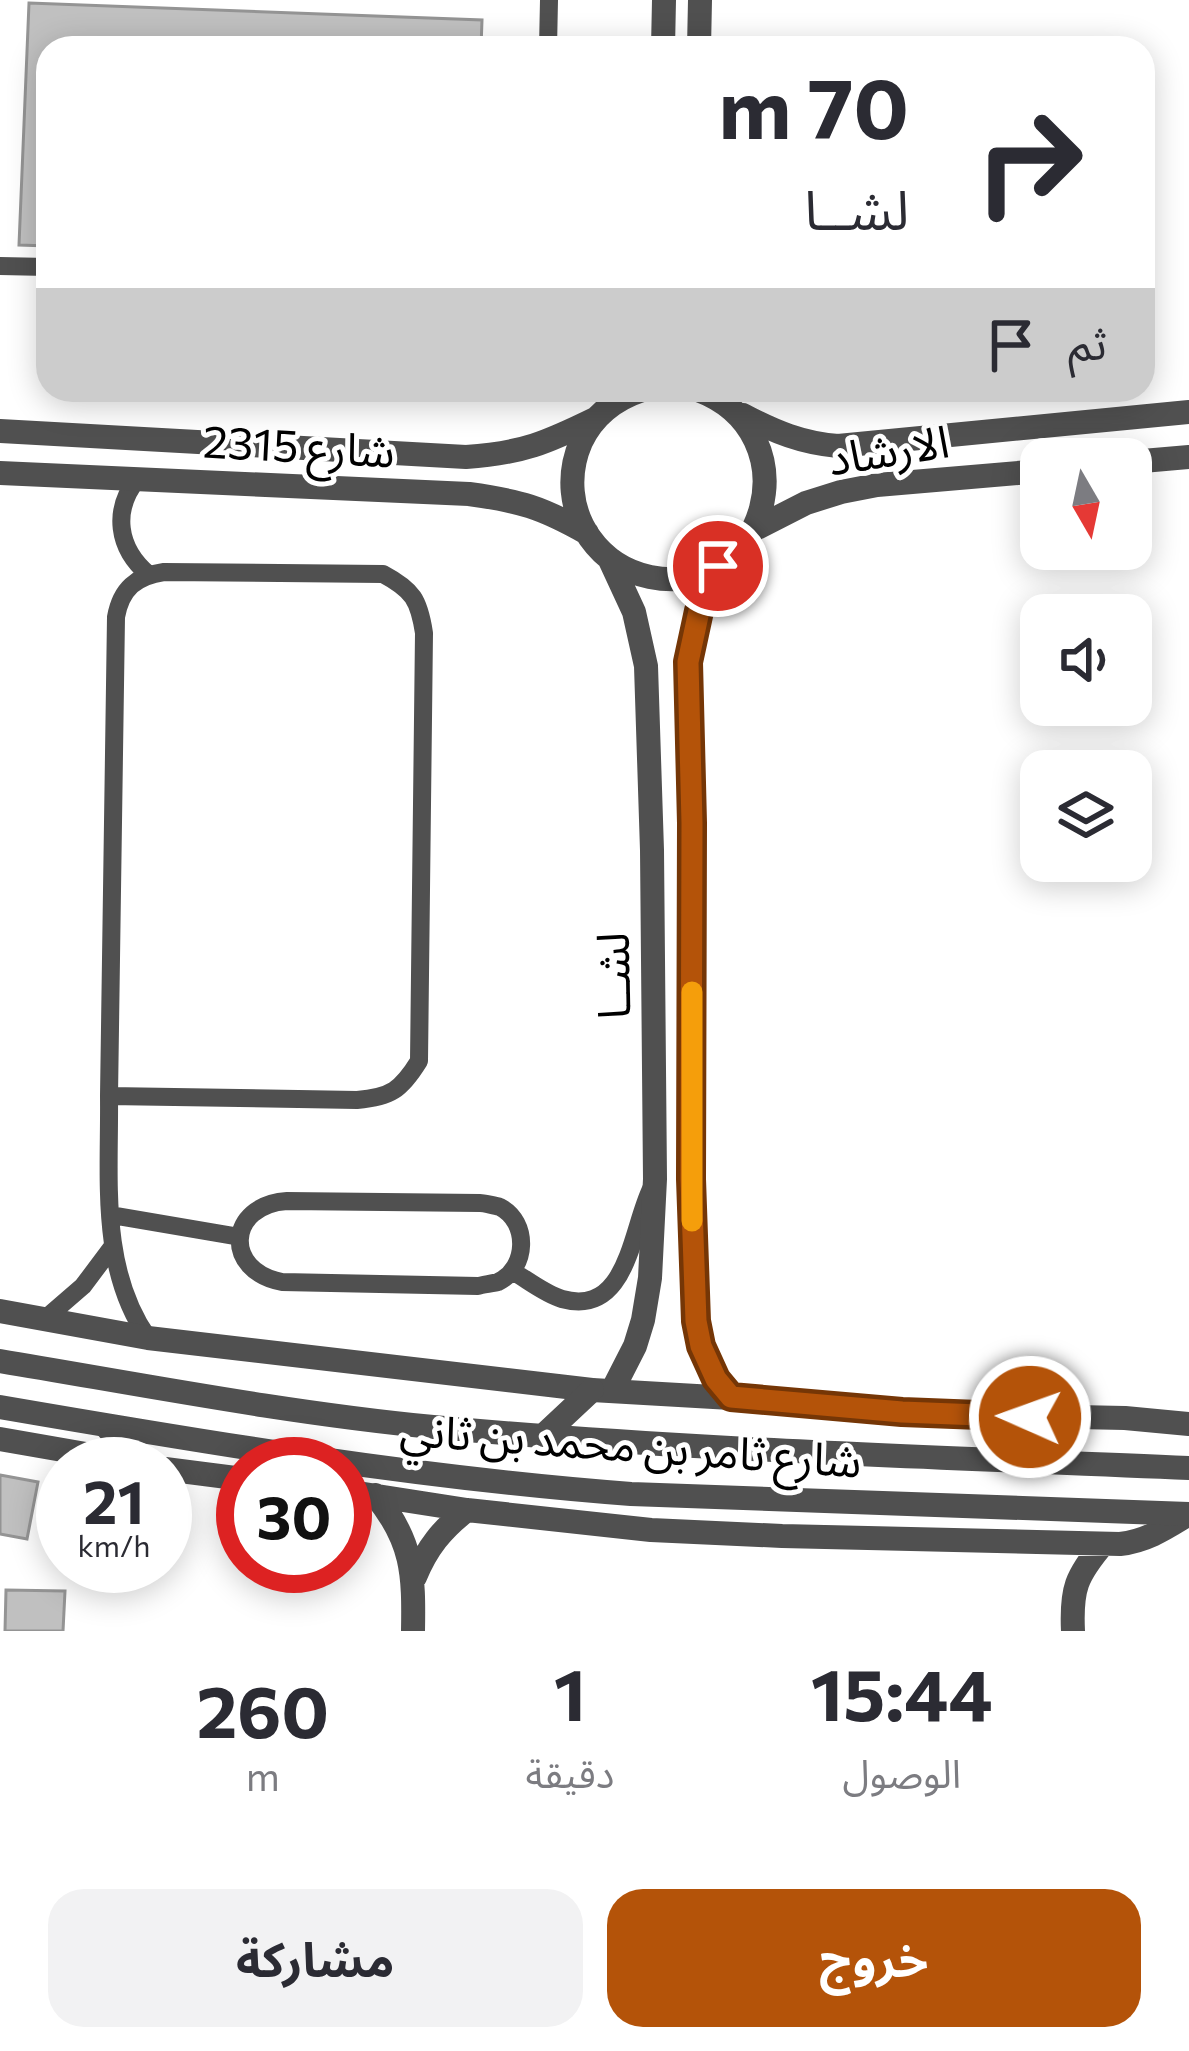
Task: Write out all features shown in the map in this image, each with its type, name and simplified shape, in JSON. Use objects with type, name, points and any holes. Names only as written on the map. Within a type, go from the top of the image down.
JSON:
[{"type":"street","points":[[699,36],[700,0]]},
{"type":"street","points":[[661,6],[662,36]]},
{"type":"street","name":"شارع 2315","points":[[0,431],[466,457],[509,454],[544,444],[617,402]]},
{"type":"street","name":"الارشاد","points":[[721,402],[783,436],[838,446],[1189,412]]},
{"type":"street","points":[[596,418],[578,449],[572,483],[579,518],[609,558],[638,574],[671,579],[718,566],[744,544],[764,503],[764,461],[753,434],[736,412]]},
{"type":"street","points":[[1152,460],[1189,457]]},
{"type":"street","name":"شارع 2315","points":[[0,473],[469,494],[545,510],[586,533]]},
{"type":"street","name":"الارشاد","points":[[753,530],[806,503],[841,492],[1020,473]]},
{"type":"street","name":"لشــا","points":[[602,1390],[635,1346],[644,1320],[655,1179],[646,666],[634,612],[609,558]]},
{"type":"street","name":"لشــا","points":[[718,566],[699,611],[688,662],[691,1179],[696,1321],[701,1346],[731,1397]]},
{"type":"street","points":[[655,1179],[691,1179]]},
{"type":"street","points":[[0,1311],[148,1338],[602,1390],[936,1414],[1189,1424]]},
{"type":"street","name":"شارع ثامر بن محمد بن ثاني","points":[[0,1361],[292,1409],[431,1426],[661,1445],[1189,1468]]},
{"type":"street","points":[[544,1435],[602,1390]]},
{"type":"street","name":"شارع ثامر بن محمد بن ثاني","points":[[0,1407],[349,1464],[542,1487],[1189,1514]]},
{"type":"street","points":[[105,1425],[115,1437]]},
{"type":"street","points":[[0,1439],[36,1445]]},
{"type":"street","points":[[372,1495],[467,1510],[673,1531],[1102,1544],[1138,1542],[1189,1514]]},
{"type":"street","points":[[375,1495],[402,1534],[414,1579],[413,1631]]},
{"type":"street","points":[[414,1579],[425,1552],[467,1510]]},
{"type":"street","points":[[1073,1631],[1074,1586],[1102,1544]]},
{"type":"lane","points":[[548,36],[549,0]]},
{"type":"lane","points":[[0,266],[36,268]]},
{"type":"lane","points":[[138,478],[124,501],[121,529],[130,555],[148,574]]},
{"type":"lane","points":[[110,1096],[357,1100],[383,1097],[406,1083],[419,1061],[424,657],[421,608],[406,586],[383,574],[164,572],[148,574],[125,591],[119,603],[116,617],[110,1096],[111,1215],[123,1292],[148,1338]]},
{"type":"lane","points":[[512,1271],[566,1300],[588,1300],[610,1289],[625,1268],[655,1179]]},
{"type":"lane","points":[[271,1202],[480,1203],[499,1207],[514,1218],[522,1235],[521,1254],[512,1271],[497,1282],[478,1286],[282,1282],[265,1279],[250,1269],[240,1237],[245,1221],[271,1202]]},
{"type":"lane","points":[[111,1215],[240,1237]]},
{"type":"lane","points":[[46,1318],[83,1286],[113,1246]]},
{"type":"building","points":[[29,3],[482,20],[481,36],[36,36],[36,246],[19,245]]},
{"type":"building","points":[[0,1475],[36,1482],[27,1539],[0,1534]]},
{"type":"building","points":[[6,1590],[65,1593],[63,1631],[5,1631]]},
{"type":"slow traffic","points":[[692,992],[692,1221]]},
{"type":"route","points":[[718,566],[699,611],[688,662],[691,1179],[701,1346],[716,1379],[731,1397],[1030,1417]]}]
